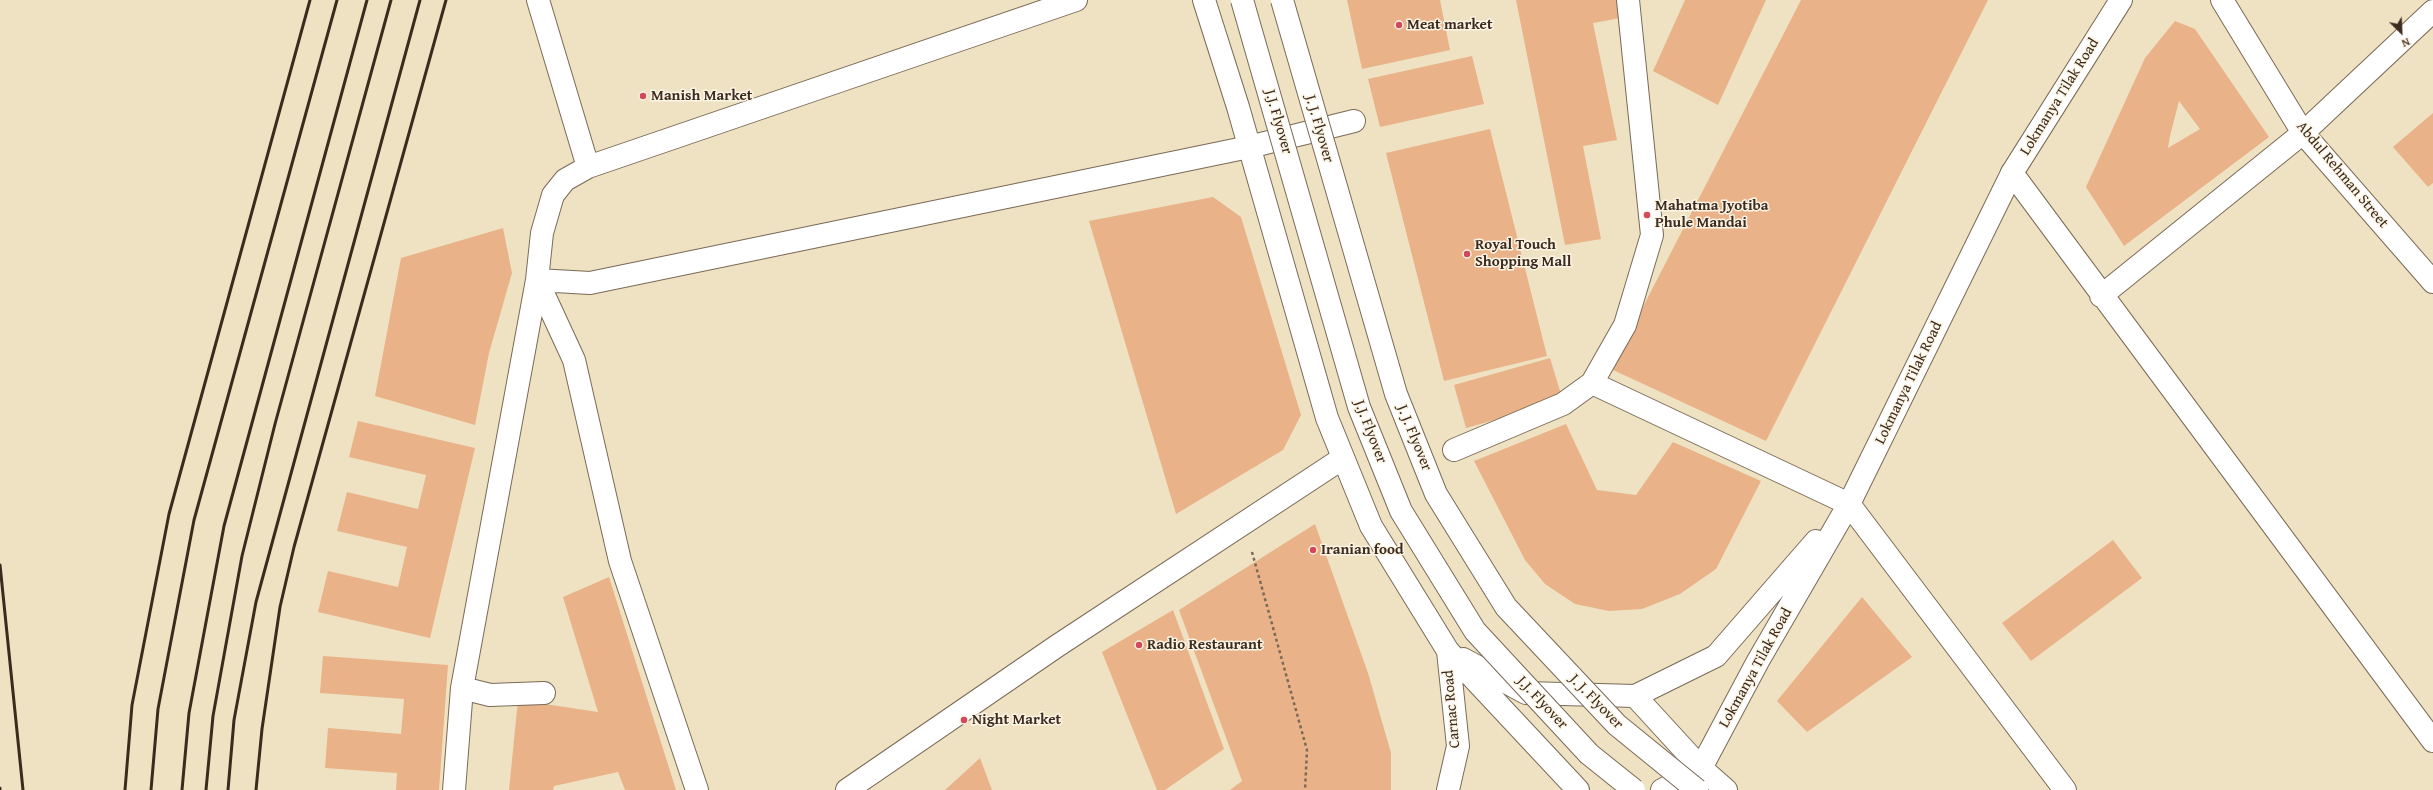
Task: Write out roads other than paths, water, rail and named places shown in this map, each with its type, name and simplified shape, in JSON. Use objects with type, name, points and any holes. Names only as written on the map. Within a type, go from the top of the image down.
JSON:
[{"type":"street","points":[[538,0],[588,167]]},
{"type":"street","points":[[454,790],[462,688],[537,280],[542,233],[553,195],[565,180],[588,167],[1076,0]]},
{"type":"street","points":[[1204,0],[1249,147],[1328,418],[1371,526],[1448,651],[1578,790]]},
{"type":"street","name":"J.J. Flyover","points":[[1242,0],[1359,407],[1401,511],[1475,631],[1590,754],[1634,790]]},
{"type":"street","name":"J. J. Flyover","points":[[1282,0],[1396,394],[1436,494],[1506,607],[1616,725],[1697,790]]},
{"type":"street","points":[[1454,450],[1563,404],[1592,383],[1625,325],[1652,235],[1628,0]]},
{"type":"street","name":"Lokmanya Tilak Road","points":[[1701,768],[1758,661],[1849,504],[2012,173],[2121,0]]},
{"type":"street","name":"Abdul Rehman Street","points":[[2222,0],[2303,133],[2433,282]]},
{"type":"street","points":[[2101,296],[2303,133],[2433,11]]},
{"type":"street","points":[[537,280],[590,283],[1249,147],[1354,121]]},
{"type":"street","points":[[2012,173],[2101,296],[2433,741]]},
{"type":"street","points":[[537,280],[574,360],[620,561],[697,790]]},
{"type":"street","points":[[1592,383],[1849,504],[2065,790]]},
{"type":"street","points":[[847,790],[1056,646],[1343,458]]},
{"type":"street","points":[[1448,651],[1526,693],[1635,696],[1716,656],[1849,504]]},
{"type":"street","name":"Carnac Road","points":[[1448,651],[1458,746],[1448,790]]},
{"type":"street","points":[[462,688],[490,695],[544,693]]},
{"type":"street","points":[[1635,696],[1701,768],[1726,790]]},
{"type":"street","points":[[1662,790],[1701,768]]},
{"type":"railway","points":[[125,790],[132,705],[169,514],[310,0]]},
{"type":"railway","points":[[151,790],[158,709],[194,520],[337,0]]},
{"type":"railway","points":[[182,790],[189,713],[224,526],[367,0]]},
{"type":"railway","points":[[206,790],[213,716],[242,556],[275,424],[391,0]]},
{"type":"railway","points":[[228,790],[234,720],[256,602],[420,0]]},
{"type":"railway","points":[[256,790],[262,729],[280,607],[294,547],[446,0]]},
{"type":"railway","points":[[0,565],[23,790]]},
{"type":"place","name":"Meat market","points":[[1399,25]]},
{"type":"place","name":"Manish Market","points":[[643,96]]},
{"type":"place","name":"Mahatma Jyotiba Phule Mandai","points":[[1647,215]]},
{"type":"place","name":"Royal Touch Shopping Mall","points":[[1467,254]]},
{"type":"place","name":"Iranian food","points":[[1313,550]]},
{"type":"place","name":"Radio Restaurant","points":[[1139,645]]},
{"type":"place","name":"Night Market","points":[[964,720]]}]
